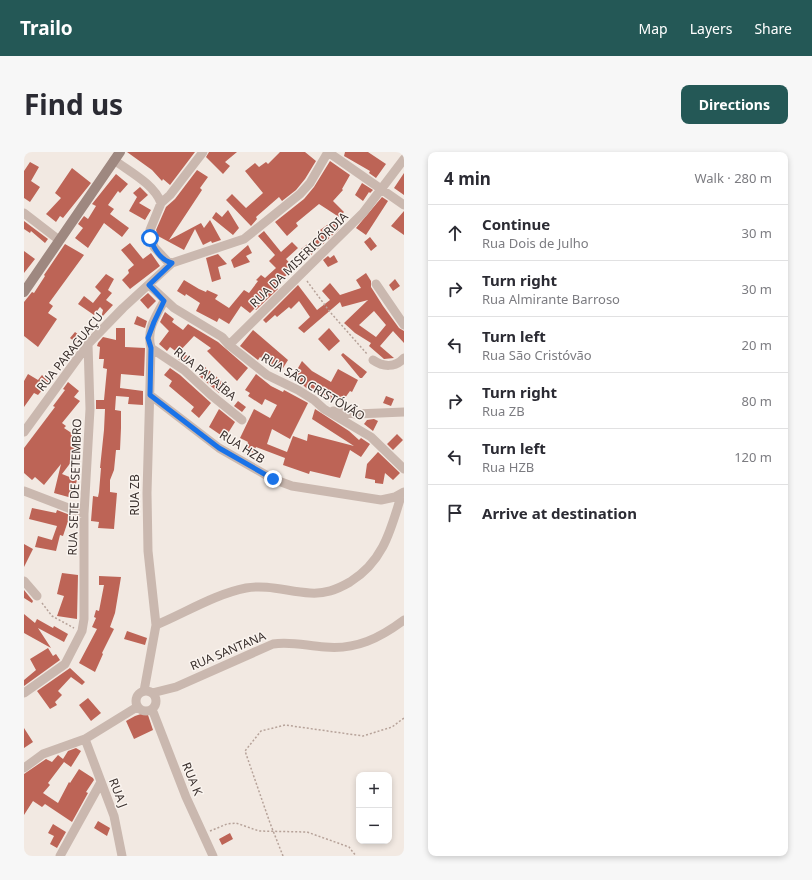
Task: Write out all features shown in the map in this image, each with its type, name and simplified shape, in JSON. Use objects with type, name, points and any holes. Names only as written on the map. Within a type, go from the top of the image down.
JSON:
[{"type":"main road","points":[[24,292],[117,156]]},
{"type":"street","points":[[203,152],[170,195],[161,203],[150,230],[150,238],[159,255],[172,263],[244,239],[300,194],[310,183],[328,152],[404,205]]},
{"type":"street","points":[[117,156],[158,195],[161,203]]},
{"type":"street","name":"RUA DA MISERICÓRDIA","points":[[229,345],[360,217],[383,189],[404,159]]},
{"type":"street","points":[[24,213],[59,240]]},
{"type":"street","name":"RUA PARAGUAÇU","points":[[24,432],[88,344],[123,308],[172,263]]},
{"type":"street","points":[[376,284],[404,325]]},
{"type":"street","name":"RUA SÃO CRISTÓVÃO","points":[[149,285],[164,301],[191,320],[222,337],[229,345],[267,375],[298,390],[314,400],[324,409],[371,437],[404,469]]},
{"type":"street","name":"RUA ZB","points":[[148,692],[156,624],[148,545],[147,493],[151,348],[148,338],[150,330],[164,301]]},
{"type":"street","name":"RUA SETE DE SETEMBRO","points":[[24,693],[65,664],[82,631],[85,603],[84,514],[90,409],[88,344]]},
{"type":"street","name":"RUA PARAÍBA","points":[[151,348],[184,370],[211,395],[242,420]]},
{"type":"street","points":[[373,360],[386,366],[395,365],[404,358]]},
{"type":"street","name":"RUA HZB","points":[[150,395],[219,448],[273,479],[292,486],[381,500],[395,498],[403,493]]},
{"type":"street","points":[[324,409],[356,414],[404,412]]},
{"type":"street","points":[[24,491],[84,514]]},
{"type":"street","points":[[156,624],[230,593],[247,588],[263,587],[323,594],[338,589],[358,577],[373,564],[384,546],[403,493]]},
{"type":"street","points":[[24,582],[37,596]]},
{"type":"street","name":"RUA SANTANA","points":[[148,692],[176,687],[273,644],[285,642],[325,647],[347,647],[367,643],[386,633],[404,620]]},
{"type":"street","points":[[148,692],[156,701],[152,709],[144,711],[137,707],[137,695],[148,692]]},
{"type":"street","points":[[24,768],[43,754],[85,739],[137,707]]},
{"type":"street","name":"RUA K","points":[[152,709],[186,798],[213,856]]},
{"type":"street","name":"RUA J","points":[[85,739],[114,816],[122,856]]},
{"type":"street","points":[[60,856],[101,782]]},
{"type":"path","points":[[301,273],[330,312],[373,360]]},
{"type":"path","points":[[37,596],[52,616],[82,631]]},
{"type":"path","points":[[283,856],[273,832],[245,751],[260,731],[285,725],[363,736],[392,728],[404,718]]},
{"type":"path","points":[[203,835],[227,824],[236,823],[255,830],[273,832],[307,832],[349,847],[356,856]]},
{"type":"building","points":[[127,152],[195,152],[170,185],[163,179],[162,181],[152,170]]},
{"type":"building","points":[[209,152],[237,152],[225,162],[230,166],[223,174],[206,157]]},
{"type":"building","points":[[280,152],[305,152],[316,161],[296,190],[282,201],[279,197],[256,217],[257,219],[251,226],[226,200],[232,194],[246,208],[263,193],[245,171],[255,163],[259,167],[266,162],[268,164]]},
{"type":"building","points":[[345,152],[368,152],[386,164],[376,178],[369,173],[370,171],[344,156]]},
{"type":"building","points":[[330,161],[350,175],[342,189],[343,190],[333,201],[344,212],[339,217],[319,204],[296,223],[298,226],[287,236],[275,222],[304,199],[314,187]]},
{"type":"building","points":[[30,162],[39,167],[31,181],[40,187],[30,202],[24,198],[24,171]]},
{"type":"building","points":[[72,168],[91,183],[63,218],[60,216],[56,222],[46,214],[61,198],[55,193]]},
{"type":"building","points":[[197,170],[208,177],[200,188],[202,190],[169,240],[201,223],[204,228],[210,220],[221,240],[212,243],[211,241],[203,245],[195,229],[184,250],[158,236],[156,230],[166,207],[175,199]]},
{"type":"building","points":[[404,173],[404,195],[394,188]]},
{"type":"building","points":[[116,174],[128,184],[120,193],[118,191],[108,205],[114,209],[110,214],[129,228],[122,237],[104,223],[88,248],[75,238],[83,228],[78,224],[84,216],[88,219],[96,206],[92,204]]},
{"type":"building","points":[[362,183],[373,190],[370,193],[369,192],[363,201],[355,195]]},
{"type":"building","points":[[140,187],[148,195],[139,203],[151,210],[145,220],[129,211],[137,197],[133,193]]},
{"type":"building","points":[[382,197],[388,201],[366,235],[356,228]]},
{"type":"building","points":[[228,210],[239,228],[233,235],[212,218],[216,212],[222,217]]},
{"type":"building","points":[[404,211],[404,235],[391,226]]},
{"type":"building","points":[[24,221],[48,239],[45,243],[31,231],[30,233],[24,229]]},
{"type":"building","points":[[333,221],[339,229],[308,258],[301,249],[322,233],[320,230]]},
{"type":"building","points":[[264,231],[281,252],[292,242],[298,248],[286,259],[294,268],[275,286],[278,289],[256,310],[255,308],[250,313],[241,306],[229,324],[219,318],[217,322],[196,311],[200,303],[186,294],[185,296],[177,291],[184,280],[199,289],[206,292],[207,290],[218,295],[215,299],[229,308],[244,290],[249,293],[258,281],[256,280],[261,275],[265,278],[276,268],[269,261],[275,255],[258,236]]},
{"type":"building","points":[[370,237],[377,246],[371,251],[364,242]]},
{"type":"building","points":[[130,243],[143,259],[151,253],[160,266],[130,289],[122,280],[129,273],[128,270],[134,265],[121,250]]},
{"type":"building","points":[[65,244],[84,255],[49,303],[53,306],[48,313],[57,319],[38,347],[24,336],[24,302],[32,292],[34,293]]},
{"type":"building","points":[[248,245],[252,253],[246,256],[250,262],[234,268],[231,260]]},
{"type":"building","points":[[24,251],[35,259],[24,273]]},
{"type":"building","points":[[218,254],[227,264],[218,267],[221,279],[212,282],[206,258]]},
{"type":"building","points":[[334,255],[338,262],[328,267],[323,260],[328,256],[330,258]]},
{"type":"building","points":[[366,273],[371,281],[371,287],[383,306],[399,328],[404,331],[404,343],[393,331],[380,346],[394,358],[384,359],[369,346],[371,343],[355,333],[344,323],[368,300],[342,307],[340,302],[304,333],[298,328],[310,317],[299,301],[291,309],[289,307],[277,317],[275,315],[266,323],[263,320],[298,285],[317,310],[330,300],[322,291],[330,283],[340,295],[361,288],[356,280]],"holes":[[[374,311],[386,325],[376,337],[359,325]]]},
{"type":"building","points":[[106,274],[114,279],[108,290],[112,293],[106,300],[113,305],[101,318],[103,310],[100,307],[94,315],[78,304],[84,296],[93,303],[101,293],[95,287]]},
{"type":"building","points":[[395,279],[400,286],[393,291],[389,285]]},
{"type":"building","points":[[148,293],[156,301],[148,309],[140,300]]},
{"type":"building","points":[[165,312],[174,319],[172,322],[183,330],[188,324],[218,342],[248,368],[237,381],[207,351],[211,348],[194,336],[178,353],[170,347],[167,351],[159,344],[169,331],[160,322]]},
{"type":"building","points":[[137,316],[147,321],[145,328],[134,324]]},
{"type":"building","points":[[116,328],[125,328],[125,347],[145,348],[144,376],[121,374],[120,388],[143,391],[143,405],[128,404],[129,397],[116,396],[115,410],[121,411],[121,428],[120,450],[116,450],[114,470],[110,480],[110,492],[117,493],[114,529],[98,528],[99,522],[91,521],[93,496],[98,497],[99,492],[105,409],[96,409],[96,400],[104,400],[107,369],[103,368],[104,359],[99,359],[100,347],[97,346],[103,337],[116,340]]},
{"type":"building","points":[[329,328],[340,341],[329,351],[318,339]]},
{"type":"building","points":[[253,330],[288,360],[283,368],[277,363],[273,368],[260,357],[258,360],[240,346]]},
{"type":"building","points":[[75,332],[83,338],[79,345],[70,338]]},
{"type":"building","points":[[183,353],[192,359],[187,365],[178,359]]},
{"type":"building","points":[[343,353],[367,372],[362,378],[360,378],[341,355]]},
{"type":"building","points":[[302,361],[312,371],[331,382],[338,369],[358,380],[352,392],[350,391],[342,402],[335,397],[333,401],[319,392],[321,385],[318,384],[314,393],[305,387],[294,375]]},
{"type":"building","points":[[205,367],[226,385],[219,393],[198,375]]},
{"type":"building","points":[[170,368],[211,403],[199,418],[191,411],[194,407],[169,386],[172,381],[164,375]]},
{"type":"building","points":[[28,374],[38,380],[42,375],[49,382],[38,395],[34,393],[24,407],[24,381]]},
{"type":"building","points":[[256,374],[271,386],[283,392],[284,390],[308,403],[290,439],[272,429],[267,444],[287,452],[293,436],[307,441],[308,434],[354,446],[312,419],[315,409],[349,431],[359,440],[361,438],[370,444],[361,457],[350,450],[340,478],[310,471],[309,474],[283,465],[285,458],[256,447],[253,453],[245,448],[248,442],[240,438],[254,409],[270,418],[277,405],[265,399],[262,405],[248,396],[250,393],[245,390]]},
{"type":"building","points":[[68,382],[79,391],[74,397],[80,401],[62,423],[66,426],[64,428],[80,441],[74,450],[78,453],[62,474],[77,480],[72,498],[54,493],[61,464],[44,485],[35,477],[32,480],[24,473],[24,448],[55,407],[53,406],[65,390],[63,389]]},
{"type":"building","points":[[386,396],[394,399],[391,406],[383,403]]},
{"type":"building","points":[[238,401],[246,407],[242,412],[234,406]]},
{"type":"building","points":[[219,409],[235,422],[225,438],[209,427]]},
{"type":"building","points":[[374,419],[378,421],[373,431],[364,424],[367,420]]},
{"type":"building","points":[[397,434],[403,440],[393,450],[387,444]]},
{"type":"building","points":[[378,452],[400,473],[393,480],[385,473],[383,484],[375,483],[375,480],[365,478],[367,464]]},
{"type":"building","points":[[32,508],[56,513],[57,510],[70,515],[63,536],[60,535],[56,551],[35,547],[38,536],[52,540],[57,526],[29,519]]},
{"type":"building","points":[[24,544],[33,549],[24,567]]},
{"type":"building","points":[[62,573],[78,575],[77,619],[57,616],[64,596],[57,594]]},
{"type":"building","points":[[99,576],[121,577],[115,613],[110,627],[114,629],[102,653],[103,654],[95,672],[79,663],[97,629],[92,627],[96,618],[94,617],[96,610],[99,611],[104,585],[99,585]]},
{"type":"building","points":[[24,590],[33,601],[32,603],[24,598]]},
{"type":"building","points":[[24,614],[35,623],[37,619],[68,634],[64,642],[38,628],[51,648],[24,633]]},
{"type":"building","points":[[127,631],[147,638],[145,645],[124,639]]},
{"type":"building","points":[[48,648],[53,656],[56,654],[60,660],[24,686],[24,680],[36,670],[30,659]]},
{"type":"building","points":[[70,668],[85,682],[82,685],[71,677],[58,691],[62,695],[55,702],[57,705],[50,709],[37,691]]},
{"type":"building","points":[[88,698],[101,713],[91,721],[79,705]]},
{"type":"building","points":[[147,712],[153,730],[134,739],[126,721]]},
{"type":"building","points":[[24,728],[33,742],[24,748]]},
{"type":"building","points":[[76,748],[81,751],[71,767],[64,762],[48,783],[50,785],[43,793],[58,803],[69,782],[70,783],[79,769],[93,778],[94,780],[86,792],[88,793],[72,822],[45,804],[42,807],[33,801],[24,815],[24,774],[46,759],[52,762],[58,755],[63,759],[68,751]]},
{"type":"building","points":[[98,821],[110,828],[107,836],[94,828]]},
{"type":"building","points":[[53,824],[66,832],[57,848],[50,844],[54,836],[48,833]]},
{"type":"building","points":[[230,833],[233,839],[222,845],[219,839]]},
{"type":"route","points":[[150,238],[159,255],[172,263],[149,285],[164,301],[150,330],[148,338],[151,348],[150,395],[219,448],[273,479]]}]
